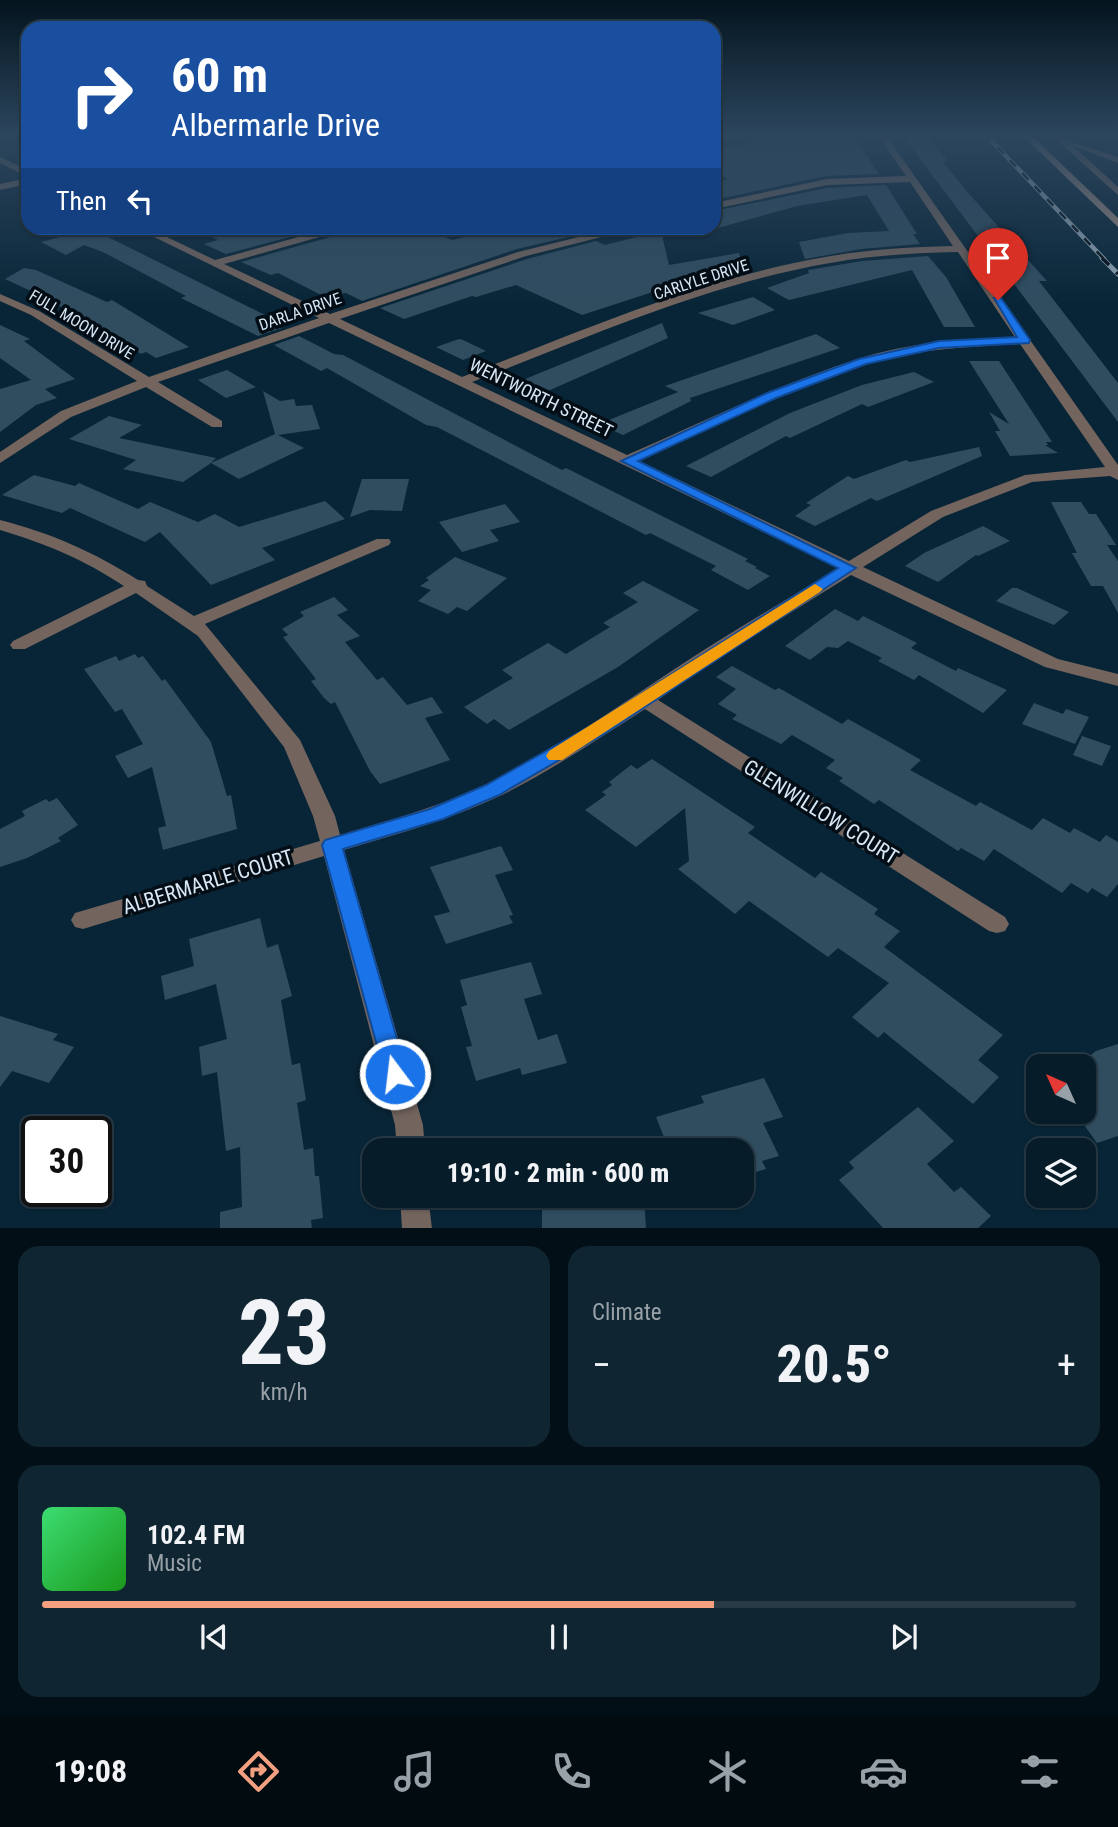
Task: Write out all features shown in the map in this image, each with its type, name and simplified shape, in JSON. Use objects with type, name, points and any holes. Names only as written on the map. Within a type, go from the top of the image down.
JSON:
[{"type":"main road","points":[[1084,191],[1118,224]]},
{"type":"street","points":[[721,205],[783,191]]},
{"type":"street","points":[[919,191],[958,249],[985,281],[1117,473]]},
{"type":"street","name":"WENTWORTH STREET","points":[[156,235],[1052,663],[1118,680]]},
{"type":"street","points":[[215,262],[314,235]]},
{"type":"street","name":"DARLA DRIVE","points":[[0,459],[66,414],[146,382],[330,317],[522,254],[597,235]]},
{"type":"street","name":"CARLYLE DRIVE","points":[[462,381],[666,306],[782,271],[866,253],[958,249]]},
{"type":"street","name":"FULL MOON DRIVE","points":[[0,296],[35,313],[217,424]]},
{"type":"street","points":[[627,461],[772,396],[863,361],[939,345],[1025,340]]},
{"type":"street","name":"ALBERMARLE COURT","points":[[83,920],[436,814],[493,790],[551,759],[645,700],[698,662],[937,514],[1030,478],[1117,473]]},
{"type":"street","points":[[0,525],[62,544],[139,585],[193,623],[204,632],[293,746],[324,816],[409,1125],[410,1138]]},
{"type":"street","points":[[193,623],[383,542]]},
{"type":"street","points":[[19,645],[139,585]]},
{"type":"street","name":"GLENWILLOW COURT","points":[[645,700],[997,924]]},
{"type":"street","points":[[415,1208],[417,1228]]},
{"type":"building","points":[[721,191],[755,191],[721,198]]},
{"type":"building","points":[[811,191],[890,191],[917,234],[913,234],[920,244],[861,249],[805,259],[799,242],[848,233],[889,231],[867,195],[797,206],[721,227],[721,210]]},
{"type":"building","points":[[944,191],[967,191],[1047,281],[1039,281],[1118,383],[1118,422]]},
{"type":"building","points":[[67,235],[104,235],[265,315],[260,317],[282,328],[258,336],[181,298],[186,296],[103,252],[84,245],[66,255],[41,242]]},
{"type":"building","points":[[297,235],[226,254],[204,244],[218,240],[212,237]]},
{"type":"building","points":[[338,235],[440,235],[452,240],[474,235],[577,235],[517,249],[362,301],[346,293],[325,297],[278,273],[271,275],[241,262]]},
{"type":"building","points":[[645,235],[662,235],[669,265],[739,253],[742,263],[582,315],[516,285],[472,296],[404,319],[380,308],[527,259],[596,241],[605,245]]},
{"type":"building","points":[[928,256],[946,277],[975,327],[944,327],[912,270],[789,300],[767,288],[809,273],[808,270],[862,261]]},
{"type":"building","points":[[24,268],[36,270],[107,302],[112,300],[189,347],[156,358],[146,352],[141,354],[44,297],[5,279]]},
{"type":"building","points":[[753,297],[775,310],[733,325],[698,313]]},
{"type":"building","points":[[662,323],[668,338],[532,398],[508,386]]},
{"type":"building","points":[[0,325],[30,339],[24,341],[75,379],[45,389],[57,398],[36,405],[0,432],[0,389],[31,380],[0,358]]},
{"type":"building","points":[[816,334],[840,348],[690,398],[691,401],[623,435],[599,424],[678,392],[665,386]]},
{"type":"building","points":[[299,336],[334,354],[343,355],[562,470],[566,468],[748,559],[745,561],[770,576],[748,590],[711,570],[716,566],[650,533],[646,535],[437,427],[426,425],[327,368],[321,371],[274,345]]},
{"type":"building","points":[[459,339],[486,351],[463,360],[436,347]]},
{"type":"building","points":[[969,361],[999,361],[1052,442],[1046,442],[1048,445],[1045,445],[1058,453],[1010,456],[995,431],[1000,431],[989,412],[1009,424]]},
{"type":"building","points":[[227,370],[256,387],[226,398],[198,380]]},
{"type":"building","points":[[914,372],[934,382],[868,407],[862,404],[790,438],[786,436],[711,477],[686,466],[790,413],[862,385]]},
{"type":"building","points":[[263,391],[280,401],[294,399],[296,406],[312,405],[320,429],[278,435],[304,448],[239,479],[211,463],[275,434]]},
{"type":"building","points":[[109,416],[142,425],[119,438],[216,458],[183,482],[123,469],[136,460],[69,439]]},
{"type":"building","points":[[979,447],[982,456],[877,501],[871,498],[815,526],[795,516],[811,505],[806,503],[848,476],[854,479],[906,460],[910,462]]},
{"type":"building","points":[[34,475],[75,486],[79,483],[138,509],[150,502],[198,522],[215,514],[239,527],[325,501],[345,519],[262,548],[275,560],[211,585],[160,532],[145,542],[70,508],[62,513],[2,495]]},
{"type":"building","points":[[362,479],[409,479],[402,511],[370,510],[350,517]]},
{"type":"building","points":[[1051,502],[1081,502],[1089,514],[1096,514],[1116,545],[1107,545],[1118,561],[1118,613],[1103,586],[1091,586],[1072,553],[1077,553]]},
{"type":"building","points":[[505,504],[520,522],[490,530],[499,541],[462,552],[439,522]]},
{"type":"building","points":[[983,526],[1010,541],[976,555],[938,582],[905,566],[924,553]]},
{"type":"building","points":[[455,557],[507,578],[467,611],[457,607],[448,614],[418,601],[431,590],[420,586],[429,580],[426,578]]},
{"type":"building","points":[[643,581],[699,610],[618,667],[509,730],[494,719],[487,724],[464,707],[513,678],[502,670],[548,643],[566,654],[610,627],[603,623],[638,602],[623,593]]},
{"type":"building","points":[[1012,588],[1069,612],[1054,625],[996,601]]},
{"type":"building","points":[[334,597],[348,610],[337,615],[360,636],[345,642],[377,680],[383,677],[407,705],[432,697],[443,713],[425,718],[450,760],[380,784],[370,771],[335,702],[331,704],[324,698],[311,681],[316,679],[283,637],[288,635],[282,629],[304,616],[300,612]]},
{"type":"building","points":[[835,609],[858,621],[863,616],[917,643],[911,648],[956,671],[958,668],[1007,690],[983,713],[919,675],[914,680],[878,661],[882,658],[848,641],[838,648],[827,647],[810,660],[785,646]]},
{"type":"building","points":[[135,654],[138,658],[143,656],[162,681],[165,679],[211,742],[227,796],[231,795],[237,829],[163,850],[158,828],[166,826],[152,767],[128,778],[115,756],[143,744],[122,709],[115,712],[84,669],[116,656],[119,661]]},
{"type":"building","points":[[732,666],[775,690],[779,688],[842,724],[848,719],[921,760],[910,770],[976,806],[980,802],[1032,830],[1043,818],[1070,833],[1074,828],[1100,842],[1106,835],[1118,842],[1118,884],[1107,897],[1092,888],[1088,893],[1071,883],[1062,893],[994,849],[984,861],[961,848],[958,851],[879,800],[874,804],[839,781],[843,778],[826,768],[835,760],[792,735],[781,744],[732,719],[737,715],[718,704],[736,689],[716,677]]},
{"type":"building","points":[[1034,703],[1063,714],[1066,709],[1089,717],[1075,744],[1022,724]]},
{"type":"building","points":[[1082,736],[1111,746],[1102,766],[1073,755]]},
{"type":"building","points":[[652,759],[755,827],[748,833],[815,878],[821,872],[878,909],[874,914],[900,931],[884,947],[1003,1035],[978,1060],[999,1077],[973,1104],[884,1032],[878,1038],[852,1017],[889,983],[838,948],[828,957],[749,901],[735,914],[678,869],[689,861],[685,808],[636,847],[585,810],[606,795],[602,792],[612,785],[609,782],[631,765],[637,769]]},
{"type":"building","points":[[57,798],[78,825],[58,838],[61,841],[27,858],[0,867],[0,829],[25,816],[22,811],[46,799],[49,802]]},
{"type":"building","points":[[501,846],[513,870],[495,875],[513,915],[509,916],[513,923],[446,944],[434,916],[450,912],[430,867]]},
{"type":"building","points":[[260,918],[267,948],[278,944],[292,996],[281,1000],[292,1065],[300,1063],[306,1100],[297,1103],[304,1150],[313,1148],[315,1176],[319,1176],[323,1218],[311,1220],[312,1228],[220,1228],[220,1212],[242,1207],[240,1147],[226,1151],[217,1072],[202,1076],[199,1047],[227,1039],[216,984],[165,1000],[161,976],[194,966],[189,939]]},
{"type":"building","points":[[531,962],[542,994],[524,999],[538,1040],[557,1034],[567,1063],[522,1075],[520,1068],[476,1081],[466,1047],[472,1046],[461,1007],[467,1005],[460,980]]},
{"type":"building","points":[[0,1016],[58,1034],[53,1040],[74,1047],[49,1083],[12,1071],[0,1087]]},
{"type":"building","points":[[1118,1044],[1118,1136],[1097,1143],[1096,1138],[1083,1124],[1096,1124],[1096,1054],[1092,1054]]},
{"type":"building","points":[[764,1078],[783,1117],[763,1123],[779,1156],[762,1161],[766,1169],[754,1172],[754,1138],[664,1138],[656,1117],[704,1103],[701,1096]]},
{"type":"building","points":[[918,1107],[954,1141],[927,1164],[954,1192],[961,1187],[991,1216],[978,1228],[883,1228],[839,1180],[854,1168],[849,1162]]},
{"type":"building","points":[[542,1208],[645,1208],[646,1228],[542,1228]]},
{"type":"railway","points":[[1040,191],[1104,259]]},
{"type":"railway","points":[[1102,258],[1118,274]]},
{"type":"slow traffic","points":[[556,756],[815,589]]},
{"type":"route","points":[[395,1074],[332,845],[436,814],[493,790],[551,759],[645,700],[698,662],[849,568],[627,461],[661,443],[863,361],[939,345],[1025,340],[998,300]]}]
